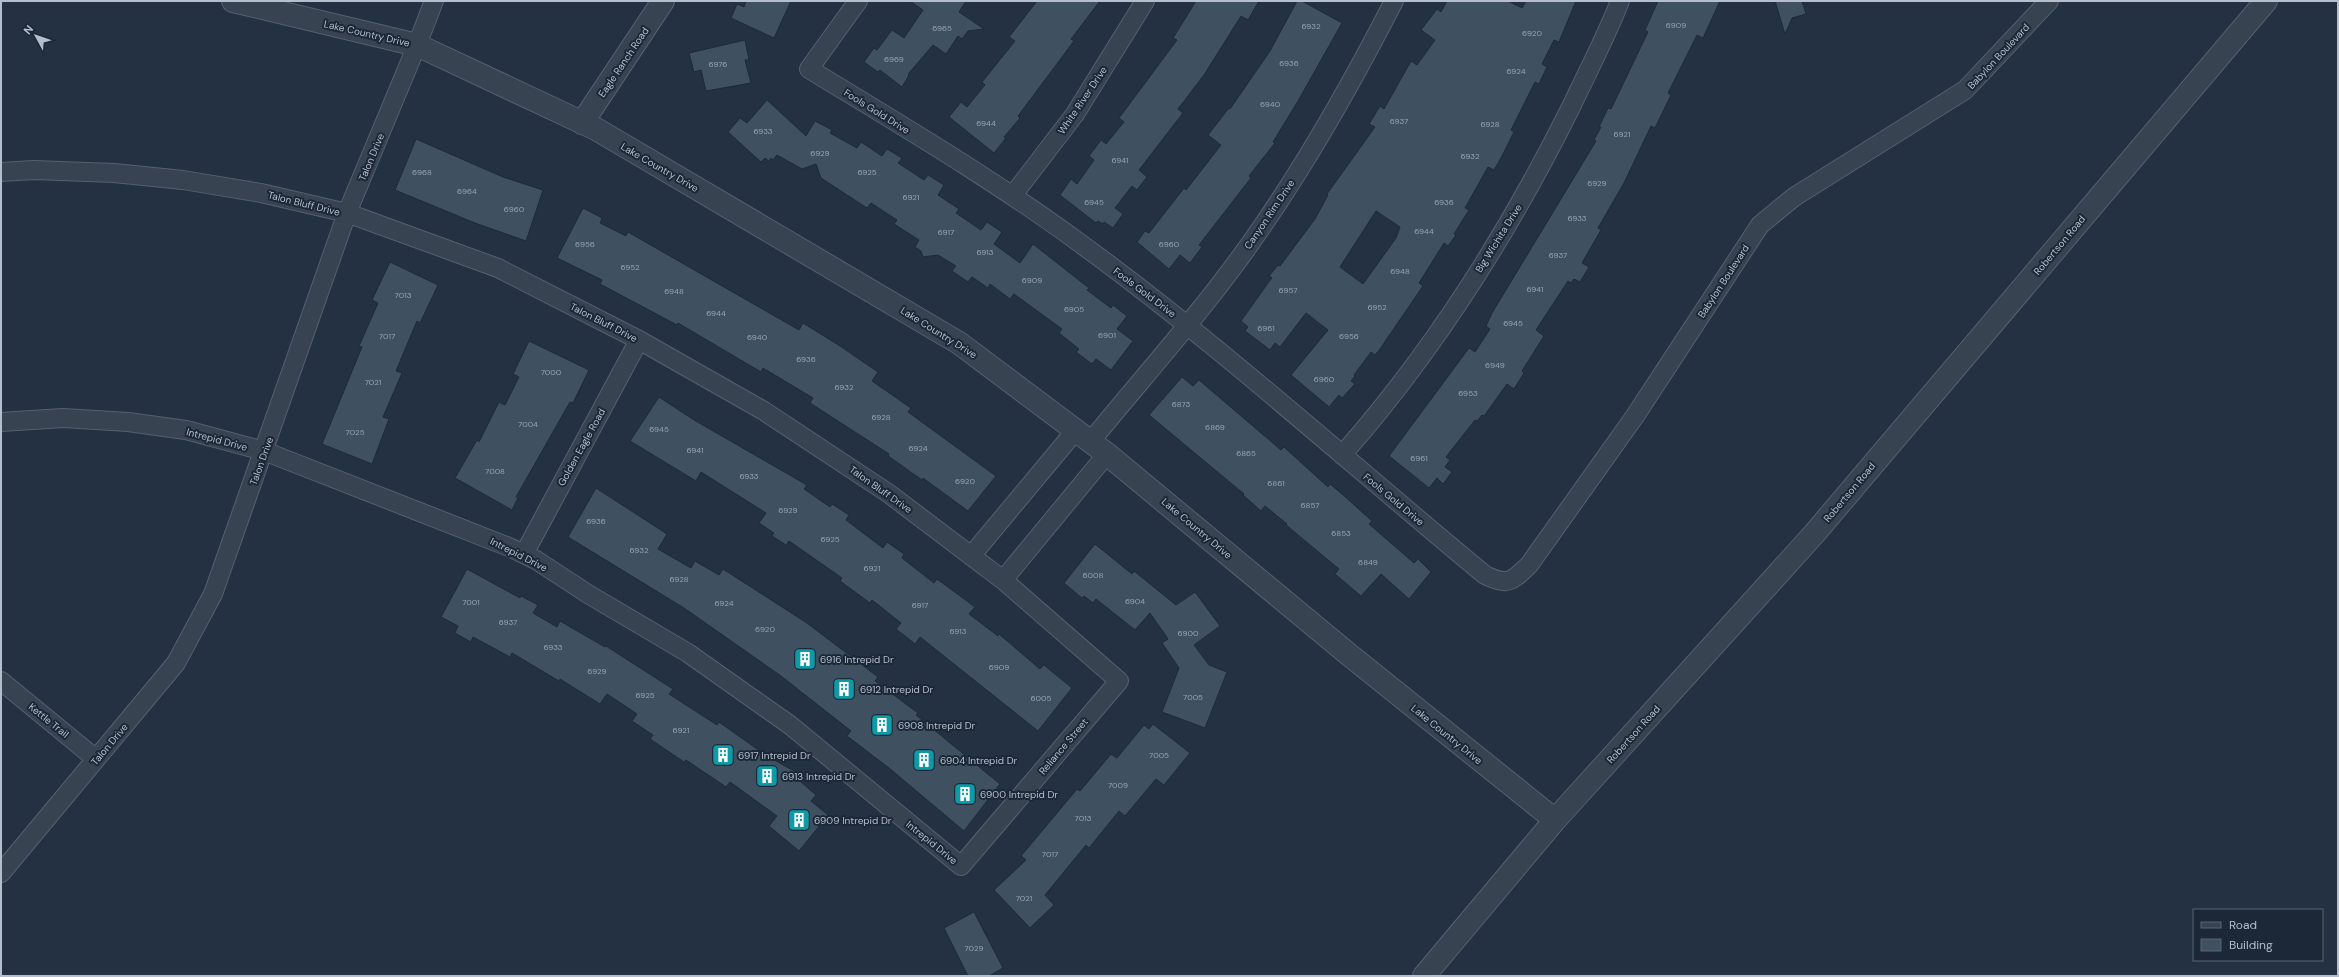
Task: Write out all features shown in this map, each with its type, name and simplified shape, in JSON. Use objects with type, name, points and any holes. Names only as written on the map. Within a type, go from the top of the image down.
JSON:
[{"type":"street","name":"Lake Country Drive","points":[[233,1],[418,46],[582,123],[959,342],[1092,442],[1347,653],[1554,820]]},
{"type":"street","name":"Talon Drive","points":[[1,873],[176,663],[212,594],[264,452],[347,214],[418,46],[434,1]]},
{"type":"street","name":"Eagle Ranch Road","points":[[582,123],[663,1]]},
{"type":"street","name":"Fools Gold Drive","points":[[858,1],[809,69],[1013,195],[1188,325],[1455,551]]},
{"type":"street","name":"White River Drive","points":[[1013,195],[1075,114],[1145,1]]},
{"type":"street","name":"Canyon Rim Drive","points":[[1092,442],[1117,409],[1188,325],[1261,229],[1349,89],[1394,1]]},
{"type":"street","name":"Big Wichita Drive","points":[[1342,455],[1375,418],[1434,339],[1506,227],[1553,142],[1609,28],[1620,1]]},
{"type":"street","name":"Babylon Boulevard","points":[[1455,551],[1485,575],[1501,583],[1513,580],[1529,565],[1635,416],[1760,225],[1794,197],[1965,90],[2049,1]]},
{"type":"street","name":"Robertson Road","points":[[1424,976],[1554,820],[1814,534],[2266,1]]},
{"type":"street","name":"Talon Bluff Drive","points":[[1,172],[34,170],[114,173],[183,180],[261,192],[347,214],[498,268],[639,340],[764,411],[888,493],[1003,580],[1119,681]]},
{"type":"street","name":"Golden Eagle Road","points":[[524,554],[639,340]]},
{"type":"street","name":"Intrepid Drive","points":[[1,422],[63,418],[128,422],[186,430],[264,452],[524,554],[688,653],[790,724],[961,866]]},
{"type":"street","points":[[971,556],[1092,442]]},
{"type":"street","points":[[1003,580],[1092,442]]},
{"type":"street","name":"Kettle Trail","points":[[1,681],[96,759]]},
{"type":"street","name":"Reliance Street","points":[[961,866],[1119,681]]},
{"type":"building","points":[[746,1],[791,1],[774,38],[731,18],[737,4],[744,7]]},
{"type":"building","points":[[910,1],[966,1],[959,12],[984,29],[968,31],[962,39],[958,36],[946,54],[933,45],[909,73],[902,87],[880,70],[878,72],[864,62],[874,48],[877,50],[892,30],[904,38],[923,10]]},
{"type":"building","points":[[1037,1],[1100,1],[1071,39],[1074,41],[1018,116],[1020,118],[1004,137],[1006,138],[994,153],[949,117],[961,102],[967,107],[985,85],[982,82],[1015,41],[1009,37]]},
{"type":"building","points":[[1196,1],[1259,1],[1248,20],[1241,16],[1204,75],[1178,109],[1183,113],[1139,170],[1147,177],[1137,190],[1132,186],[1115,208],[1123,214],[1113,228],[1104,222],[1103,224],[1098,221],[1096,223],[1060,195],[1071,179],[1077,184],[1094,160],[1089,156],[1101,140],[1106,144],[1124,122],[1119,118],[1177,40],[1173,38]]},
{"type":"building","points":[[1297,1],[1302,1],[1342,23],[1273,142],[1275,143],[1249,176],[1251,178],[1199,245],[1202,247],[1190,263],[1180,255],[1169,269],[1137,242],[1145,231],[1149,233],[1184,188],[1186,190],[1221,145],[1208,135],[1229,108],[1230,109],[1270,51]]},
{"type":"building","points":[[1447,1],[1508,1],[1522,8],[1526,1],[1576,1],[1559,42],[1554,40],[1542,64],[1547,67],[1539,84],[1535,82],[1511,130],[1514,132],[1494,170],[1488,167],[1465,208],[1469,210],[1454,234],[1456,235],[1448,246],[1444,243],[1419,283],[1423,286],[1380,349],[1375,355],[1371,352],[1354,375],[1355,376],[1351,381],[1355,384],[1342,398],[1339,395],[1329,407],[1291,375],[1328,330],[1306,313],[1280,347],[1275,343],[1270,350],[1245,331],[1248,327],[1241,321],[1272,278],[1269,276],[1278,265],[1280,266],[1315,219],[1328,195],[1327,194],[1375,127],[1369,124],[1380,106],[1384,109],[1411,61],[1417,65],[1435,40],[1421,30],[1437,9],[1441,12]],"holes":[[[1376,211],[1400,227],[1396,238],[1363,284],[1340,267]]]},
{"type":"building","points":[[1658,1],[1720,1],[1703,38],[1697,35],[1668,93],[1671,95],[1655,128],[1651,126],[1624,183],[1598,228],[1601,230],[1582,263],[1589,267],[1580,282],[1574,279],[1571,283],[1568,281],[1536,330],[1544,336],[1522,371],[1524,373],[1514,389],[1507,384],[1484,416],[1482,415],[1477,421],[1475,420],[1446,457],[1450,460],[1445,467],[1452,472],[1443,484],[1437,478],[1429,488],[1389,456],[1469,348],[1475,352],[1490,329],[1486,326],[1492,313],[1596,141],[1594,140],[1601,127],[1599,127],[1608,108],[1611,109],[1648,32],[1645,30]]},
{"type":"building","points":[[1775,1],[1802,1],[1806,14],[1792,18],[1785,34]]},
{"type":"building","points":[[745,40],[749,60],[745,60],[751,83],[706,91],[701,70],[694,72],[689,53]]},
{"type":"building","points":[[767,100],[806,136],[815,121],[832,130],[830,133],[857,148],[861,142],[882,156],[887,149],[902,158],[898,163],[924,180],[928,175],[944,185],[938,195],[959,209],[956,213],[981,230],[987,222],[1002,232],[994,244],[1020,263],[1033,244],[1089,288],[1087,290],[1111,308],[1113,305],[1127,316],[1117,329],[1133,341],[1111,370],[1096,359],[1092,364],[1076,352],[1079,349],[1059,333],[1062,329],[1014,294],[1010,299],[990,284],[988,288],[972,277],[968,282],[952,271],[956,266],[938,255],[923,257],[921,251],[915,247],[919,240],[894,224],[897,220],[871,203],[867,208],[821,178],[816,164],[802,169],[777,155],[773,160],[771,158],[769,161],[765,158],[761,162],[728,132],[740,118],[747,123]]},
{"type":"building","points":[[416,139],[503,177],[543,190],[526,241],[475,223],[395,190]]},
{"type":"building","points":[[583,208],[602,218],[600,223],[626,236],[628,232],[799,330],[803,323],[840,346],[878,372],[872,381],[911,408],[908,412],[996,476],[968,511],[923,478],[922,480],[888,456],[889,454],[810,403],[813,398],[763,368],[761,372],[678,323],[677,325],[600,284],[602,280],[557,258]]},
{"type":"building","points":[[390,262],[438,285],[420,323],[417,321],[396,371],[402,373],[383,417],[389,419],[372,464],[322,444],[362,347],[359,346],[378,303],[372,300]]},
{"type":"building","points":[[529,341],[589,370],[573,403],[570,402],[516,497],[518,498],[512,510],[455,478],[477,440],[479,442],[499,402],[505,405],[519,377],[513,374]]},
{"type":"building","points":[[1182,377],[1193,386],[1199,380],[1281,450],[1284,447],[1328,487],[1330,484],[1342,494],[1372,521],[1369,524],[1414,563],[1418,559],[1431,572],[1409,599],[1381,574],[1361,596],[1335,574],[1339,569],[1286,525],[1287,524],[1265,506],[1261,511],[1243,495],[1244,494],[1149,415]]},
{"type":"building","points":[[659,397],[694,420],[807,485],[804,489],[830,507],[832,504],[849,515],[846,520],[883,548],[887,542],[904,554],[902,558],[934,583],[937,579],[975,607],[969,614],[998,636],[999,634],[1040,669],[1044,665],[1072,688],[1038,731],[920,637],[915,644],[896,629],[901,623],[872,600],[870,603],[840,581],[842,578],[789,541],[786,545],[772,536],[774,533],[759,523],[766,513],[701,472],[696,481],[630,441]]},
{"type":"building","points":[[596,488],[667,534],[658,549],[691,568],[695,561],[719,575],[723,569],[807,623],[878,677],[875,681],[918,713],[916,715],[1000,784],[964,831],[889,768],[847,736],[851,731],[781,676],[684,608],[568,537]]},
{"type":"building","points":[[1095,544],[1132,574],[1134,571],[1176,605],[1195,592],[1220,626],[1194,645],[1209,665],[1227,672],[1205,728],[1162,712],[1179,668],[1162,643],[1168,639],[1150,613],[1135,630],[1096,599],[1093,603],[1084,596],[1082,598],[1064,583]]},
{"type":"building","points":[[467,569],[520,598],[521,596],[538,605],[533,613],[557,627],[560,621],[605,647],[606,646],[673,689],[669,694],[717,725],[719,722],[767,756],[796,772],[793,775],[816,795],[811,801],[828,815],[799,851],[769,826],[777,816],[730,782],[726,787],[686,760],[684,762],[650,739],[653,735],[632,721],[637,714],[607,694],[600,704],[560,679],[559,681],[512,653],[510,657],[473,637],[471,642],[455,633],[458,626],[441,617]]},
{"type":"building","points":[[1153,724],[1190,753],[1164,785],[1156,779],[1125,816],[1119,811],[1089,848],[1086,845],[1045,895],[1054,905],[1030,928],[994,890],[1026,860],[1021,856],[1077,789],[1080,791],[1111,754],[1117,758],[1144,725],[1149,729]]},
{"type":"building","points":[[974,912],[1003,968],[989,976],[968,976],[944,928]]},
{"type":"place","name":"6916 Intrepid Dr","points":[[805,659]]},
{"type":"place","name":"6912 Intrepid Dr","points":[[844,689]]},
{"type":"place","name":"6908 Intrepid Dr","points":[[882,725]]},
{"type":"place","name":"6917 Intrepid Dr","points":[[723,755]]},
{"type":"place","name":"6904 Intrepid Dr","points":[[924,760]]},
{"type":"place","name":"6913 Intrepid Dr","points":[[767,776]]},
{"type":"place","name":"6900 Intrepid Dr","points":[[965,794]]},
{"type":"place","name":"6909 Intrepid Dr","points":[[799,820]]}]
